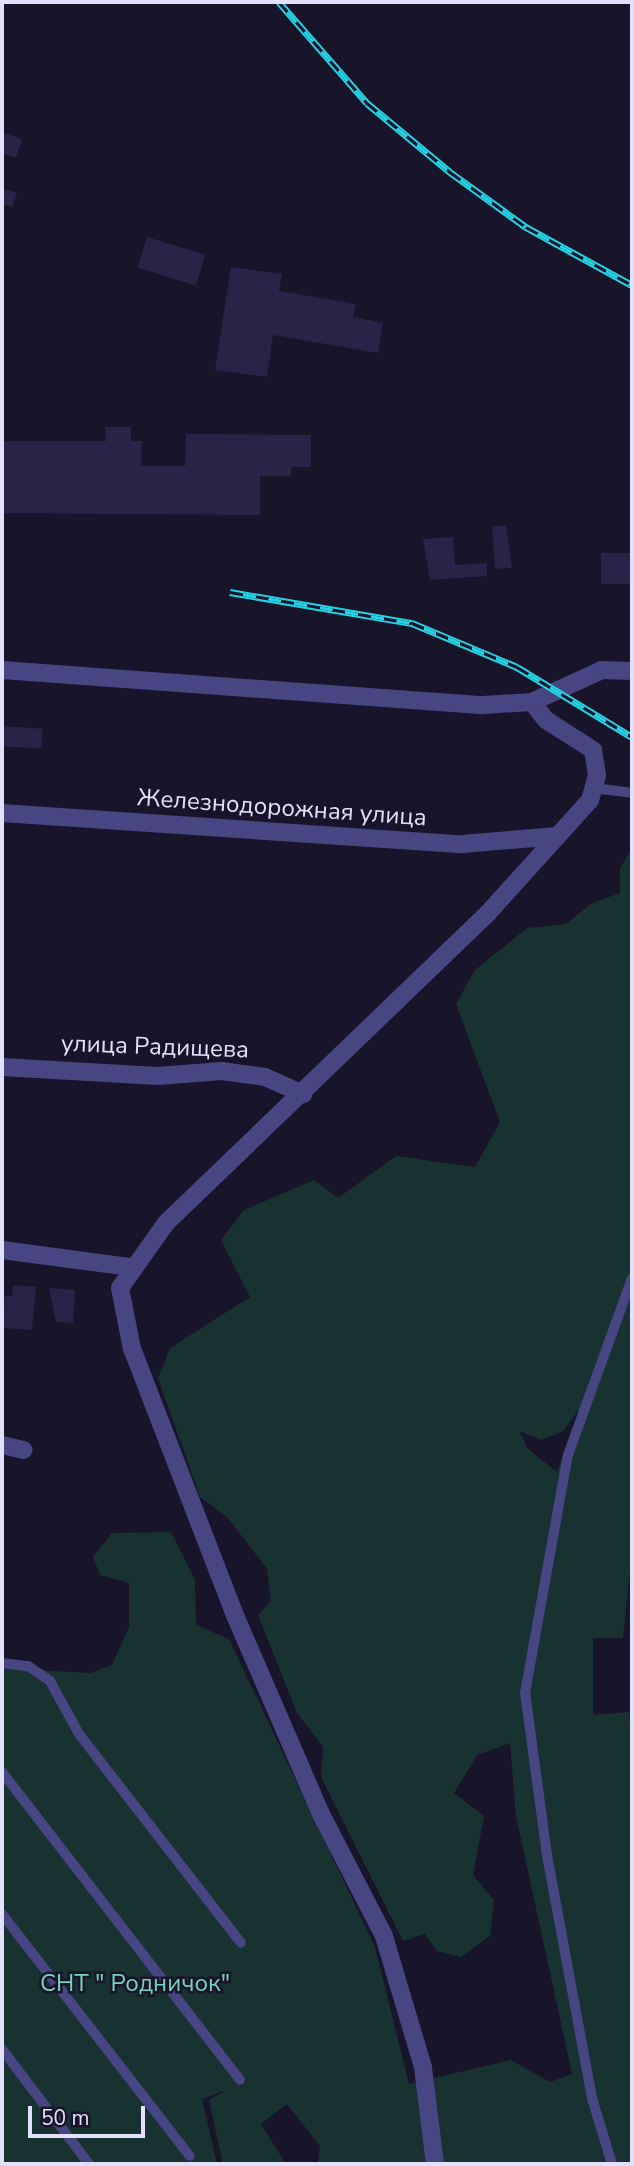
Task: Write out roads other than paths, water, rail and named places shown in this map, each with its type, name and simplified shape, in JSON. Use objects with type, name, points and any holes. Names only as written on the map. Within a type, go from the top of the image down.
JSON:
[{"type":"street","points":[[2,670],[483,705],[531,702],[602,670],[632,671]]},
{"type":"street","points":[[435,2164],[423,2067],[384,1936],[282,1728],[192,1510],[122,1317],[120,1288],[130,1266],[215,1175],[303,1094],[558,836],[593,788],[593,750],[546,720],[531,702]]},
{"type":"street","name":"Железнодорожная улица","points":[[2,813],[462,844],[558,836]]},
{"type":"street","name":"улица Радищева","points":[[2,1066],[158,1076],[222,1071],[265,1077],[303,1094]]},
{"type":"street","points":[[2,1250],[130,1266]]},
{"type":"street","points":[[2,1445],[23,1450]]},
{"type":"lane","points":[[593,788],[632,793]]},
{"type":"lane","points":[[612,2164],[592,2098],[547,1855],[525,1693],[569,1455],[632,1278]]},
{"type":"lane","points":[[2,1663],[28,1666],[50,1681],[79,1734],[242,1943]]},
{"type":"lane","points":[[2,1772],[240,2080]]},
{"type":"lane","points":[[2,1914],[190,2156]]},
{"type":"lane","points":[[2,2049],[89,2164]]},
{"type":"railway","points":[[279,2],[367,103],[450,172],[526,227],[632,285]]},
{"type":"railway","points":[[230,592],[412,623],[517,667],[632,737]]},
{"type":"park label","name":"СНТ \" Родничок\"","points":[[135,1984]]}]
